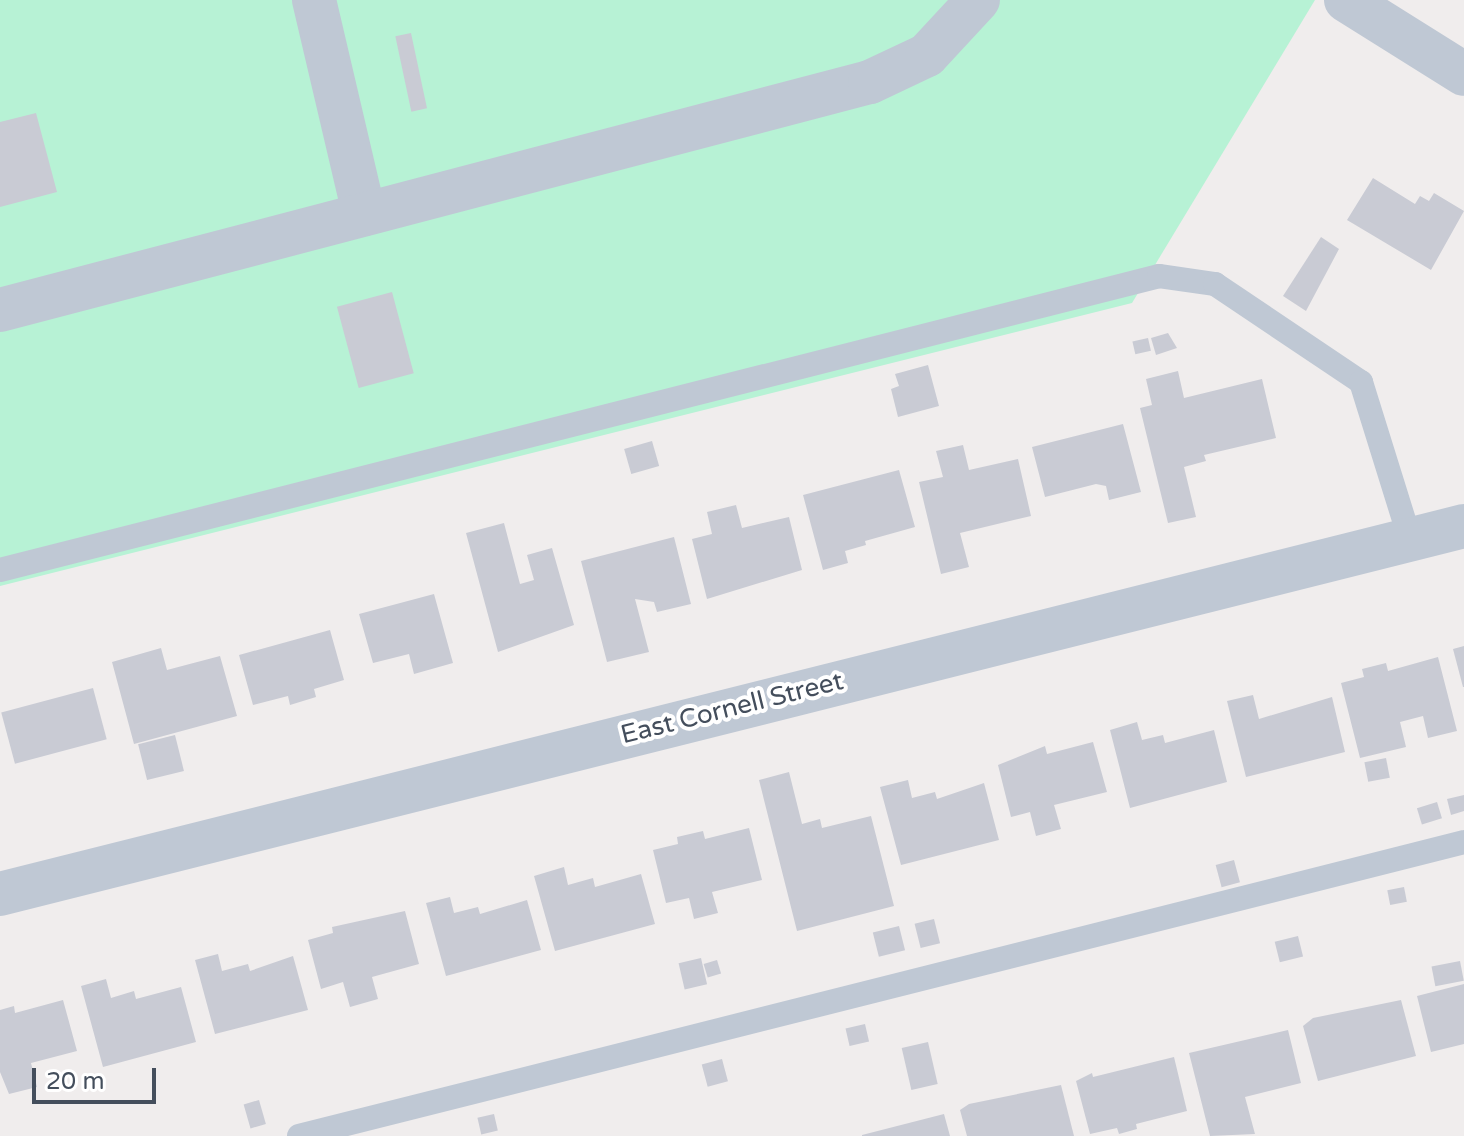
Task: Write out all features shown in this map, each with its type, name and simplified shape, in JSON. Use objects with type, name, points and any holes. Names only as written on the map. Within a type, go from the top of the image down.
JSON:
[{"type":"street","points":[[314,0],[364,214]]},
{"type":"street","points":[[0,310],[870,82],[927,55],[978,0]]},
{"type":"street","points":[[1346,0],[1464,74]]},
{"type":"street","name":"East Cornell Street","points":[[0,894],[1464,526]]},
{"type":"lane","points":[[0,570],[1159,276],[1215,284],[1361,382],[1410,539]]},
{"type":"lane","points":[[299,1136],[1464,842]]},
{"type":"green space","points":[[0,0],[1315,0],[1132,303],[0,586]]},
{"type":"building","points":[[411,33],[427,108],[411,112],[395,36]]},
{"type":"building","points":[[36,113],[57,192],[0,207],[0,122]]},
{"type":"building","points":[[1373,178],[1415,204],[1420,196],[1429,201],[1434,193],[1464,211],[1431,270],[1347,220]]},
{"type":"building","points":[[1321,237],[1339,249],[1306,311],[1283,296]]},
{"type":"building","points":[[392,292],[414,373],[359,388],[337,307]]},
{"type":"building","points":[[1168,333],[1177,348],[1156,355],[1151,338]]},
{"type":"building","points":[[1148,338],[1151,351],[1135,354],[1132,342]]},
{"type":"building","points":[[928,365],[939,406],[898,417],[891,389],[899,386],[895,374]]},
{"type":"building","points":[[1178,371],[1184,398],[1262,379],[1276,438],[1204,455],[1206,461],[1184,467],[1196,517],[1168,523],[1140,408],[1152,405],[1146,379]]},
{"type":"building","points":[[1123,424],[1141,492],[1109,500],[1106,486],[1096,484],[1045,497],[1032,447]]},
{"type":"building","points":[[652,441],[659,466],[631,474],[624,449]]},
{"type":"building","points":[[963,445],[969,470],[1018,459],[1031,516],[960,533],[969,567],[941,574],[919,482],[943,477],[936,451]]},
{"type":"building","points":[[899,470],[915,527],[865,541],[866,545],[845,551],[848,563],[823,570],[803,495]]},
{"type":"building","points":[[736,505],[742,528],[789,517],[802,570],[707,599],[692,539],[712,534],[707,512]]},
{"type":"building","points":[[504,523],[520,584],[534,580],[527,555],[552,548],[574,625],[498,652],[466,533]]},
{"type":"building","points":[[674,537],[691,604],[657,612],[654,602],[635,599],[649,652],[607,662],[581,561]]},
{"type":"building","points":[[434,594],[453,663],[414,674],[409,654],[373,663],[359,614]]},
{"type":"building","points":[[330,630],[344,680],[314,689],[316,697],[290,705],[288,696],[253,705],[239,655]]},
{"type":"building","points":[[1464,646],[1464,687],[1463,687],[1453,649]]},
{"type":"building","points":[[161,648],[167,670],[220,656],[237,716],[134,744],[112,662]]},
{"type":"building","points":[[1438,657],[1457,731],[1428,738],[1423,716],[1400,722],[1406,747],[1360,758],[1341,683],[1364,677],[1362,669],[1386,663],[1388,671]]},
{"type":"building","points":[[93,688],[107,739],[15,764],[1,713]]},
{"type":"building","points":[[1253,695],[1259,719],[1332,697],[1345,752],[1246,777],[1227,701]]},
{"type":"building","points":[[1137,722],[1142,740],[1163,735],[1165,743],[1214,730],[1227,782],[1130,808],[1110,730]]},
{"type":"building","points":[[175,735],[184,771],[147,780],[138,744]]},
{"type":"building","points":[[1093,742],[1107,792],[1054,805],[1061,829],[1036,836],[1030,812],[1011,817],[998,765],[1045,746],[1047,754]]},
{"type":"building","points":[[1386,758],[1390,778],[1368,782],[1364,762]]},
{"type":"building","points":[[789,772],[802,824],[820,819],[822,828],[871,816],[894,906],[797,931],[759,780]]},
{"type":"building","points":[[908,780],[912,798],[935,792],[937,799],[984,783],[999,840],[901,865],[880,787]]},
{"type":"building","points":[[1464,795],[1464,811],[1451,815],[1447,799]]},
{"type":"building","points":[[1437,802],[1442,818],[1422,824],[1417,808]]},
{"type":"building","points":[[749,828],[762,880],[712,892],[718,913],[694,919],[689,898],[666,903],[653,850],[678,844],[677,837],[703,831],[705,839]]},
{"type":"building","points":[[1234,860],[1240,882],[1222,887],[1216,865]]},
{"type":"building","points":[[564,867],[568,885],[593,878],[595,887],[641,874],[655,924],[555,951],[534,876]]},
{"type":"building","points":[[1404,887],[1407,902],[1390,905],[1387,890]]},
{"type":"building","points":[[450,897],[454,913],[478,907],[480,914],[527,900],[541,950],[446,976],[426,903]]},
{"type":"building","points":[[405,911],[419,964],[372,977],[378,999],[350,1007],[343,982],[321,989],[308,940],[333,933],[332,927]]},
{"type":"building","points":[[934,919],[940,943],[921,948],[915,924]]},
{"type":"building","points":[[899,926],[905,950],[879,957],[873,933]]},
{"type":"building","points":[[1298,936],[1303,956],[1280,962],[1275,942]]},
{"type":"building","points":[[218,954],[222,971],[248,964],[250,971],[293,956],[308,1010],[215,1034],[195,960]]},
{"type":"building","points":[[701,958],[707,984],[685,989],[679,963]]},
{"type":"building","points":[[717,960],[721,973],[708,977],[704,964]]},
{"type":"building","points":[[1460,961],[1464,981],[1435,986],[1432,967]]},
{"type":"building","points":[[106,979],[111,998],[134,991],[136,999],[181,987],[196,1042],[103,1067],[81,986]]},
{"type":"building","points":[[1464,984],[1464,1044],[1431,1052],[1417,996]]},
{"type":"building","points":[[63,1000],[77,1051],[31,1063],[37,1087],[9,1094],[0,1072],[0,1010],[14,1006],[15,1013]]},
{"type":"building","points":[[1401,1000],[1416,1056],[1318,1081],[1303,1026],[1313,1018]]},
{"type":"building","points":[[865,1024],[869,1042],[850,1046],[846,1028]]},
{"type":"building","points":[[1288,1030],[1301,1083],[1245,1097],[1255,1134],[1210,1136],[1189,1053]]},
{"type":"building","points":[[928,1042],[938,1084],[911,1090],[902,1048]]},
{"type":"building","points":[[1174,1057],[1187,1111],[1136,1124],[1137,1129],[1119,1134],[1117,1128],[1090,1134],[1076,1081],[1092,1073],[1093,1077]]},
{"type":"building","points":[[722,1059],[728,1081],[708,1087],[702,1064]]},
{"type":"building","points":[[1061,1085],[1074,1136],[967,1136],[960,1110],[969,1104]]},
{"type":"building","points":[[259,1100],[266,1124],[251,1128],[244,1104]]},
{"type":"building","points":[[494,1114],[498,1131],[481,1134],[477,1118]]},
{"type":"building","points":[[944,1114],[950,1136],[862,1136],[862,1135]]}]
